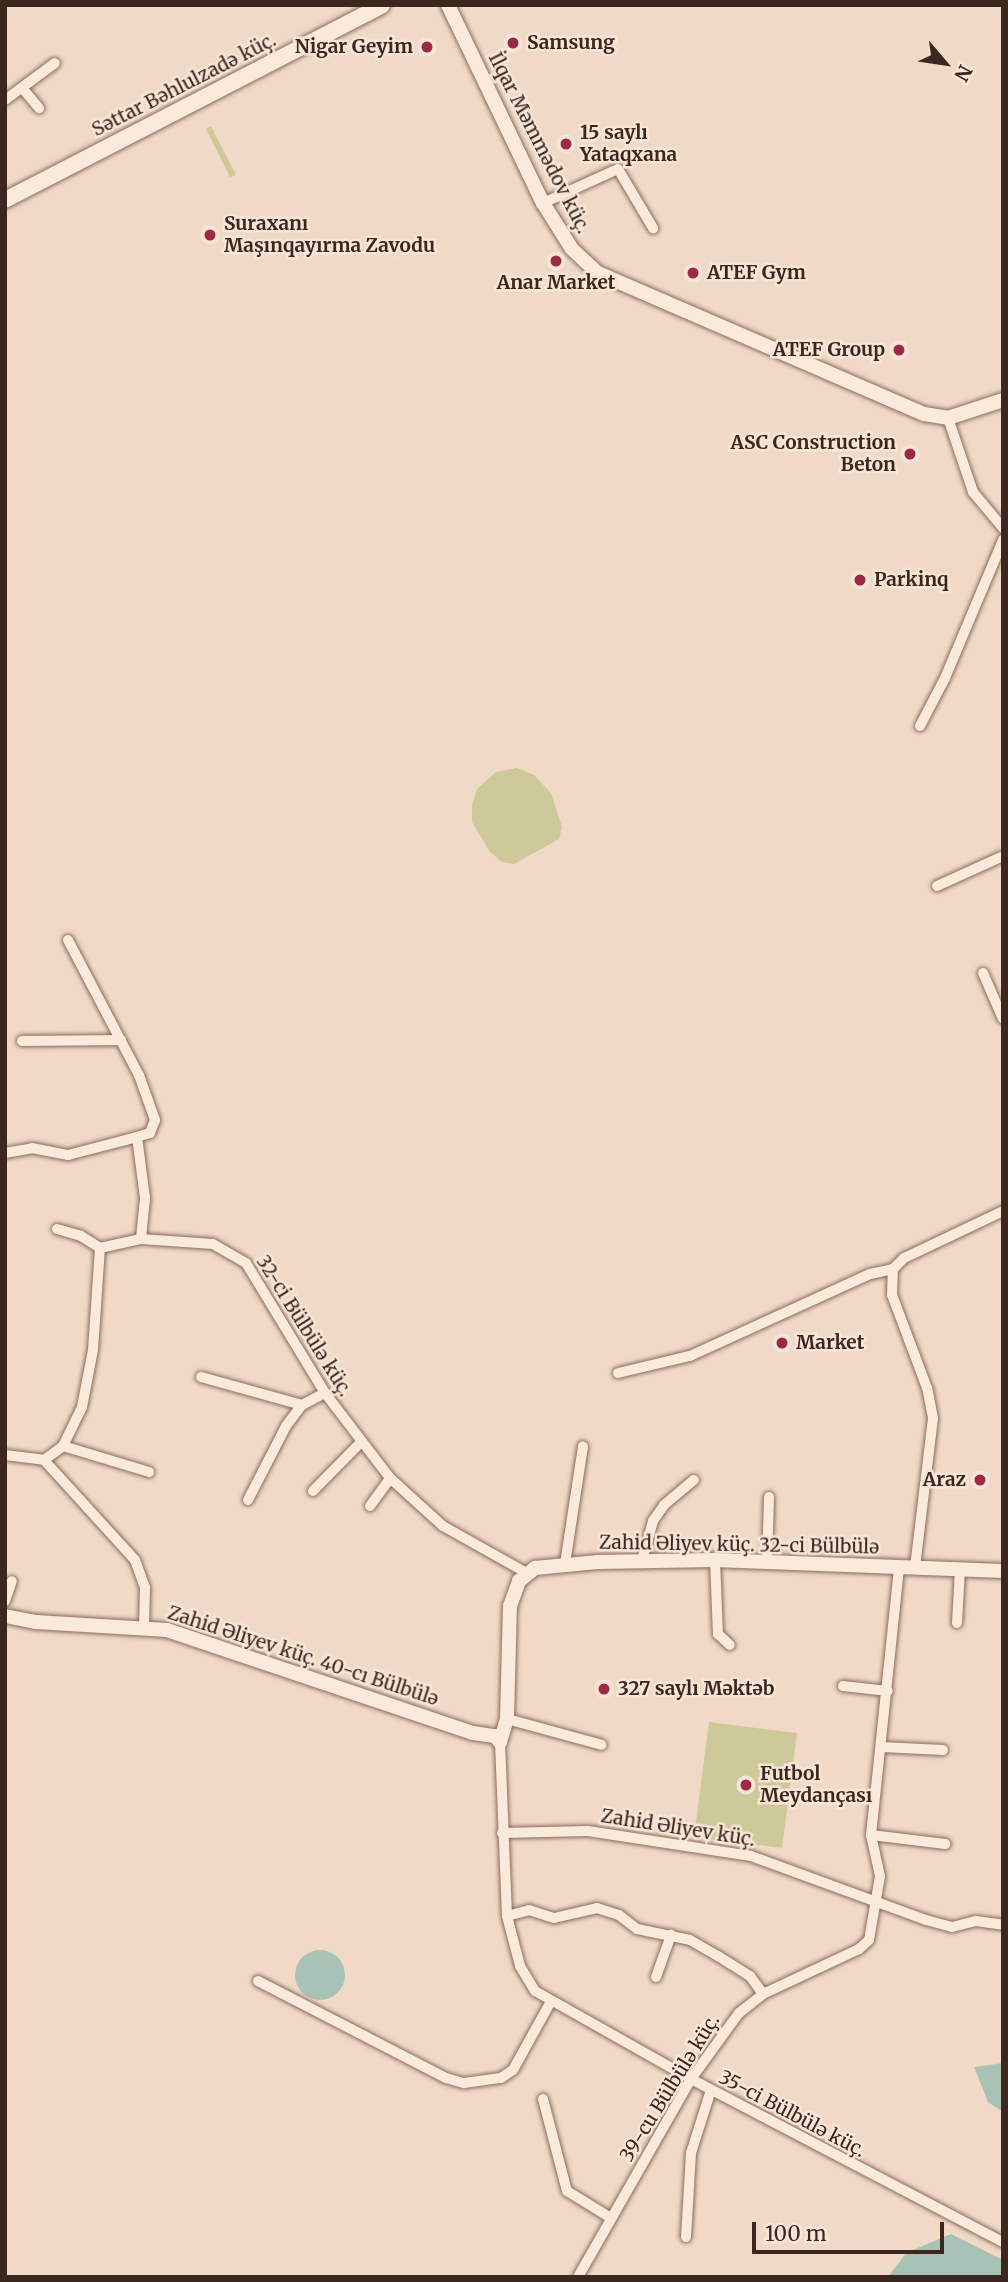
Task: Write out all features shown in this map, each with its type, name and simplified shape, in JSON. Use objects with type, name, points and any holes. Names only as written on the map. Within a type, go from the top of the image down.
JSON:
[{"type":"main road","name":"Səttar Bəhlulzadə küç.","points":[[5,200],[382,5]]},
{"type":"street","name":"İlqar Məmmədov küç.","points":[[449,5],[543,203],[580,258],[623,288],[924,414],[948,418]]},
{"type":"street","points":[[5,100],[55,63]]},
{"type":"street","points":[[23,89],[39,108]]},
{"type":"street","points":[[543,203],[618,169],[653,228]]},
{"type":"street","points":[[1003,400],[948,418],[973,492],[1003,528]]},
{"type":"street","points":[[920,726],[946,678],[1003,540]]},
{"type":"street","points":[[937,886],[1003,856]]},
{"type":"street","points":[[5,1153],[32,1147],[68,1155],[150,1133],[155,1121],[121,1040],[68,940]]},
{"type":"street","points":[[983,973],[1003,1019]]},
{"type":"street","points":[[22,1041],[121,1040]]},
{"type":"street","points":[[137,1137],[145,1198],[141,1239]]},
{"type":"street","points":[[618,1373],[690,1356],[870,1274],[893,1269],[904,1258],[1002,1213]]},
{"type":"street","points":[[44,1460],[63,1446],[82,1407],[88,1382],[100,1248],[81,1236],[57,1229]]},
{"type":"street","name":"32-ci Bülbülə küç.","points":[[100,1248],[141,1239],[213,1244],[237,1256],[255,1276],[325,1393],[360,1443],[390,1478],[443,1526],[526,1572]]},
{"type":"street","points":[[893,1269],[892,1295],[927,1388],[933,1418],[915,1567]]},
{"type":"street","points":[[201,1377],[302,1405]]},
{"type":"street","points":[[248,1500],[286,1426],[302,1405],[325,1393]]},
{"type":"street","points":[[313,1491],[360,1443]]},
{"type":"street","points":[[63,1446],[149,1472]]},
{"type":"street","points":[[565,1564],[583,1446]]},
{"type":"street","points":[[5,1455],[44,1460],[135,1560],[145,1587],[145,1627]]},
{"type":"street","points":[[370,1506],[390,1478]]},
{"type":"street","points":[[642,1560],[653,1521],[664,1505],[694,1480]]},
{"type":"street","points":[[767,1562],[769,1497]]},
{"type":"street","name":"Zahid Əliyev küç. 32-ci Bülbülə","points":[[526,1572],[565,1564],[642,1560],[1003,1570]]},
{"type":"street","points":[[715,1560],[718,1634],[730,1645]]},
{"type":"street","name":"39-cu Bülbülə küç.","points":[[578,2277],[691,2080],[738,2013],[763,1994],[865,1945],[878,1901],[880,1876],[871,1835],[899,1567]]},
{"type":"street","points":[[957,1623],[960,1569]]},
{"type":"street","points":[[500,1741],[507,1719],[510,1606],[526,1572]]},
{"type":"street","points":[[5,1601],[12,1581]]},
{"type":"street","name":"Zahid Əliyev küç. 40-cı Bülbülə","points":[[5,1616],[36,1622],[145,1627],[188,1636],[500,1741]]},
{"type":"street","points":[[843,1686],[887,1691]]},
{"type":"street","points":[[507,1719],[602,1745]]},
{"type":"street","name":"35-ci Bülbülə küç.","points":[[500,1741],[507,1916],[529,1983],[550,2003],[691,2080],[1003,2242]]},
{"type":"street","points":[[882,1747],[943,1750]]},
{"type":"street","name":"Zahid Əliyev küç.","points":[[502,1833],[588,1831],[751,1856],[952,1927],[976,1921],[1003,1925]]},
{"type":"street","points":[[871,1835],[945,1844]]},
{"type":"street","points":[[507,1916],[529,1910],[554,1918],[597,1908],[620,1915],[637,1929],[690,1940],[750,1976],[763,1994]]},
{"type":"street","points":[[656,1977],[671,1936]]},
{"type":"street","points":[[258,1981],[446,2078],[464,2083],[501,2078],[513,2070],[550,2003]]},
{"type":"street","points":[[686,2237],[691,2153],[711,2090]]},
{"type":"street","points":[[543,2099],[567,2191],[611,2218]]},
{"type":"shaded area","points":[[211,126],[236,175],[230,177],[206,129]]},
{"type":"shaded area","points":[[517,768],[534,775],[551,793],[562,827],[559,839],[514,864],[502,862],[490,852],[472,822],[472,805],[477,789],[496,772]]},
{"type":"shaded area","name":"Futbol Meydançası","points":[[709,1722],[797,1733],[782,1848],[694,1837]]},
{"type":"shaded area","points":[[320,1950],[338,1957],[345,1975],[338,1993],[320,2000],[302,1993],[295,1975],[302,1957]]},
{"type":"shaded area","points":[[1003,2063],[1003,2112],[988,2102],[974,2067]]},
{"type":"shaded area","points":[[951,2234],[1003,2260],[1003,2277],[888,2277],[906,2253]]},
{"type":"place","name":"Samsung","points":[[513,43]]},
{"type":"place","name":"Nigar Geyim","points":[[427,47]]},
{"type":"place","name":"15 saylı Yataqxana","points":[[566,144]]},
{"type":"place","name":"Suraxanı Maşınqayırma Zavodu","points":[[210,235]]},
{"type":"place","name":"Anar Market","points":[[556,261]]},
{"type":"place","name":"ATEF Gym","points":[[693,273]]},
{"type":"place","name":"ATEF Group","points":[[899,350]]},
{"type":"place","name":"ASC Construction Beton","points":[[910,454]]},
{"type":"place","name":"Parkinq","points":[[860,580]]},
{"type":"place","name":"Market","points":[[782,1343]]},
{"type":"place","name":"Araz","points":[[980,1480]]},
{"type":"place","name":"327 saylı Məktəb","points":[[604,1689]]},
{"type":"place","name":"Futbol Meydançası","points":[[746,1785]]}]
